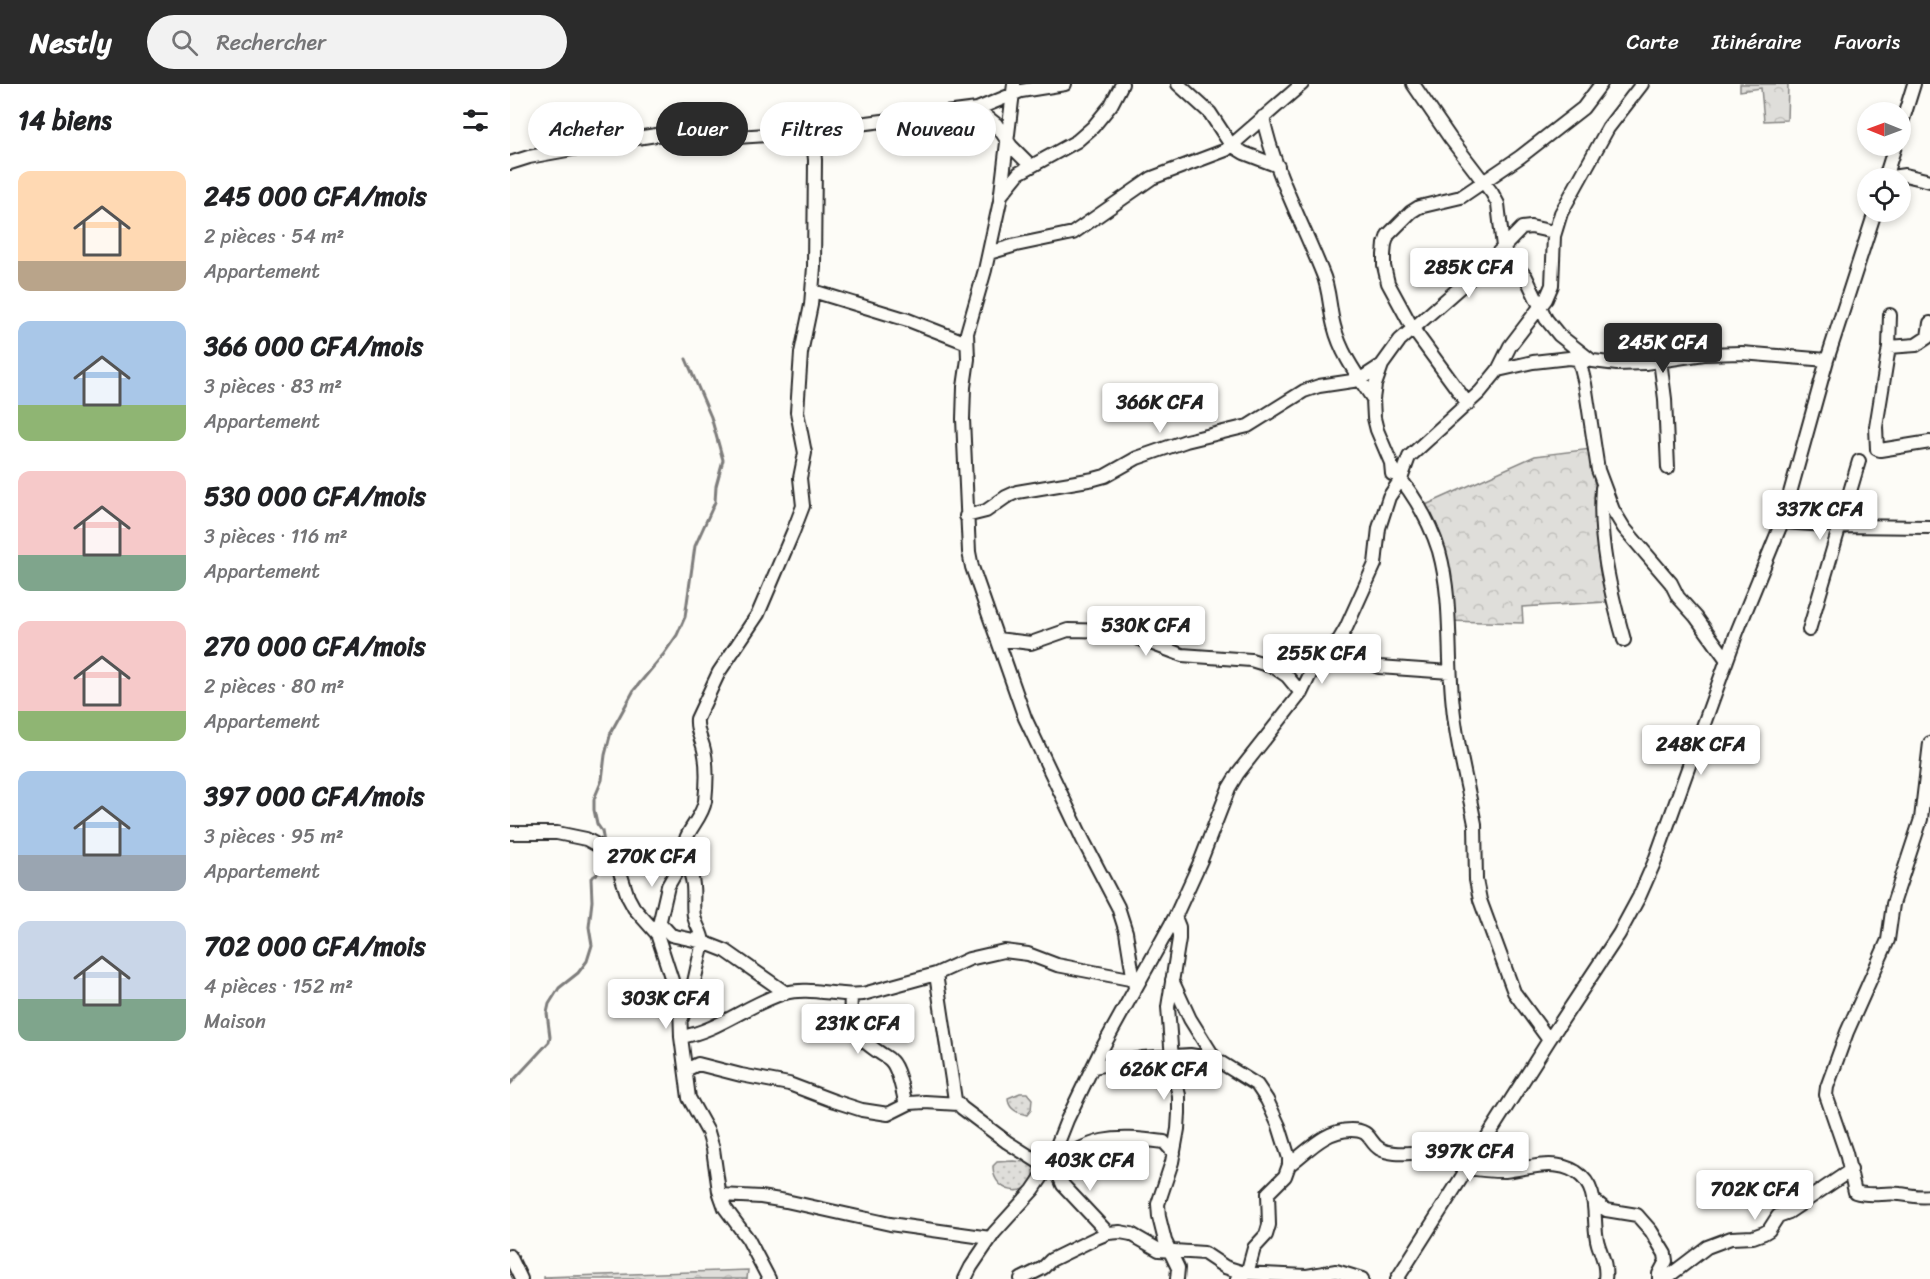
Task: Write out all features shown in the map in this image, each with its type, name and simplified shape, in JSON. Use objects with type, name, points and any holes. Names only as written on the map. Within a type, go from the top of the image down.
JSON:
[{"type":"street","points":[[990,102],[1013,89],[1065,84]]},
{"type":"street","points":[[1001,195],[1015,176],[1077,141],[1093,128],[1111,105],[1122,84]]},
{"type":"street","points":[[1178,84],[1210,113],[1231,146],[1278,166]]},
{"type":"street","points":[[989,253],[1073,233],[1152,178],[1219,153],[1231,146],[1302,84]]},
{"type":"street","points":[[1413,84],[1492,193],[1498,204],[1503,247],[1526,277],[1546,319],[1585,361],[1585,384],[1598,471],[1613,510],[1624,528],[1671,584],[1678,597],[1696,616],[1727,660]]},
{"type":"street","points":[[1468,404],[1413,328],[1388,283],[1385,275],[1384,255],[1388,235],[1404,218],[1419,207],[1456,199],[1484,183],[1583,108],[1601,84]]},
{"type":"street","points":[[1389,497],[1401,479],[1407,460],[1413,452],[1468,404],[1498,370],[1510,346],[1540,308],[1552,285],[1554,232],[1561,213],[1608,128],[1642,84]]},
{"type":"street","points":[[1908,102],[1914,84]]},
{"type":"street","points":[[1013,89],[1001,195],[989,253],[969,325],[967,343],[968,359],[963,419],[969,552],[972,567],[1025,718],[1083,840],[1118,907],[1126,932],[1135,984]]},
{"type":"street","points":[[1263,117],[1268,141],[1325,279],[1332,320],[1340,345],[1350,366],[1373,399]]},
{"type":"street","points":[[996,124],[1007,141],[1031,166]]},
{"type":"street","points":[[510,163],[529,157],[677,132],[722,138],[760,135]]},
{"type":"street","points":[[681,1018],[695,980],[703,942],[694,913],[692,880],[684,858],[685,841],[702,812],[706,787],[705,758],[696,725],[697,719],[719,672],[758,614],[803,506],[800,478],[804,453],[797,412],[801,352],[813,291],[816,223],[815,156]]},
{"type":"street","points":[[1911,177],[1930,181]]},
{"type":"street","points":[[1397,1279],[1619,934],[1639,897],[1654,863],[1727,660],[1782,522],[1827,360],[1872,222]]},
{"type":"street","points":[[1549,1040],[1514,992],[1478,890],[1475,824],[1454,720],[1448,608],[1439,551],[1429,526],[1392,468],[1377,430],[1373,399],[1382,365],[1400,340],[1413,328],[1522,228],[1531,226],[1554,232]]},
{"type":"street","points":[[813,291],[908,320],[967,343]]},
{"type":"street","points":[[1890,315],[1889,347],[1876,427],[1877,449],[1930,442]]},
{"type":"street","points":[[1889,347],[1916,345],[1928,337],[1930,323]]},
{"type":"street","points":[[1498,370],[1569,358],[1617,364],[1645,363],[1704,354],[1742,353],[1827,360]]},
{"type":"street","points":[[1660,360],[1665,399],[1668,468]]},
{"type":"street","points":[[966,516],[986,511],[1017,492],[1105,476],[1131,461],[1186,441],[1248,426],[1273,409],[1312,388],[1359,380],[1382,365]]},
{"type":"street","points":[[1809,630],[1859,461]]},
{"type":"street","points":[[965,1279],[990,1238],[1051,1166],[1066,1120],[1135,984],[1175,917],[1201,860],[1229,788],[1241,767],[1301,693],[1314,664],[1339,640],[1346,628],[1375,564],[1379,528],[1389,497],[1392,468]]},
{"type":"street","points":[[1602,485],[1602,547],[1611,594],[1624,640]]},
{"type":"street","points":[[1782,522],[1841,526],[1930,527]]},
{"type":"street","points":[[997,639],[1031,643],[1068,630],[1119,631],[1191,657],[1251,660],[1274,667],[1287,676],[1301,693]]},
{"type":"street","points":[[1339,640],[1356,658],[1379,667],[1450,672]]},
{"type":"street","points":[[1930,743],[1921,819],[1893,904],[1888,940],[1847,1032],[1827,1088],[1827,1095],[1851,1170],[1854,1190],[1858,1194],[1930,1196]]},
{"type":"street","points":[[510,833],[572,835],[597,845],[608,853],[619,869],[634,908],[658,929],[726,951],[786,993]]},
{"type":"street","points":[[684,858],[668,886],[658,929],[680,1005],[681,1038],[689,1098],[708,1132],[725,1208],[748,1239],[769,1279]]},
{"type":"street","points":[[1175,917],[1179,927],[1179,939],[1168,1007],[1172,1055],[1179,1095],[1179,1113],[1174,1153],[1158,1204],[1159,1218],[1178,1268],[1178,1279]]},
{"type":"street","points":[[681,1038],[699,1033],[786,993],[800,991],[863,994],[936,975],[969,959],[1004,951],[1028,954],[1057,965],[1135,984]]},
{"type":"street","points":[[936,975],[955,1100],[1007,1142],[1051,1166],[1063,1185],[1108,1233]]},
{"type":"street","points":[[1172,979],[1190,1019],[1215,1059]]},
{"type":"street","points":[[851,995],[852,1026],[860,1038],[894,1064],[906,1105]]},
{"type":"street","points":[[1093,1067],[1142,1058],[1190,1055],[1215,1059],[1257,1085],[1279,1125],[1287,1149],[1289,1165],[1285,1176],[1268,1193],[1267,1230],[1263,1239],[1254,1248],[1251,1264],[1241,1276]]},
{"type":"street","points":[[686,1070],[698,1064],[789,1084],[834,1101],[888,1114],[906,1105],[926,1102],[959,1104]]},
{"type":"street","points":[[1289,1165],[1329,1134],[1352,1130],[1368,1135],[1382,1150],[1399,1153],[1428,1153],[1467,1168],[1505,1171],[1539,1165],[1564,1167],[1581,1177],[1594,1200],[1606,1210],[1637,1215],[1651,1231],[1665,1254],[1666,1261],[1659,1274],[1659,1279]]},
{"type":"street","points":[[1051,1166],[1081,1147],[1101,1140],[1123,1138],[1164,1142],[1174,1153]]},
{"type":"street","points":[[1665,1279],[1707,1247],[1731,1239],[1754,1237],[1764,1233],[1769,1230],[1778,1216],[1789,1212],[1851,1170]]},
{"type":"street","points":[[721,1195],[778,1199],[890,1224],[990,1238]]},
{"type":"street","points":[[1594,1200],[1597,1242],[1606,1270],[1605,1279]]},
{"type":"street","points":[[1021,1279],[1043,1268],[1051,1260],[1108,1233],[1131,1234],[1159,1250],[1204,1253],[1241,1276],[1307,1276],[1336,1271],[1362,1279]]},
{"type":"street","points":[[510,1256],[521,1279]]},
{"type":"green space","points":[[1740,84],[1788,84],[1787,120],[1764,121],[1761,88],[1740,91]]},
{"type":"green space","points":[[1591,449],[1606,602],[1522,607],[1523,623],[1447,621],[1443,577],[1419,508],[1535,456]]},
{"type":"green space","points":[[1027,1093],[1032,1099],[1031,1110],[1027,1115],[1014,1110],[1008,1102],[1008,1098]]},
{"type":"green space","points":[[1013,1161],[1033,1165],[1034,1176],[1030,1184],[1016,1191],[1000,1184],[995,1177],[993,1166],[997,1162]]},
{"type":"green space","points":[[748,1270],[747,1279],[544,1279],[544,1277]]},
{"type":"waterway","points":[[605,848],[602,831],[597,824],[594,799],[602,780],[611,732],[634,690],[677,635],[685,617],[695,546],[715,502],[716,486],[723,460],[711,417],[686,359]]},
{"type":"waterway","points":[[510,1084],[549,1042],[547,1013],[549,1004],[559,988],[578,973],[587,961],[592,945],[589,927],[592,901],[591,878],[601,870],[605,858]]}]
